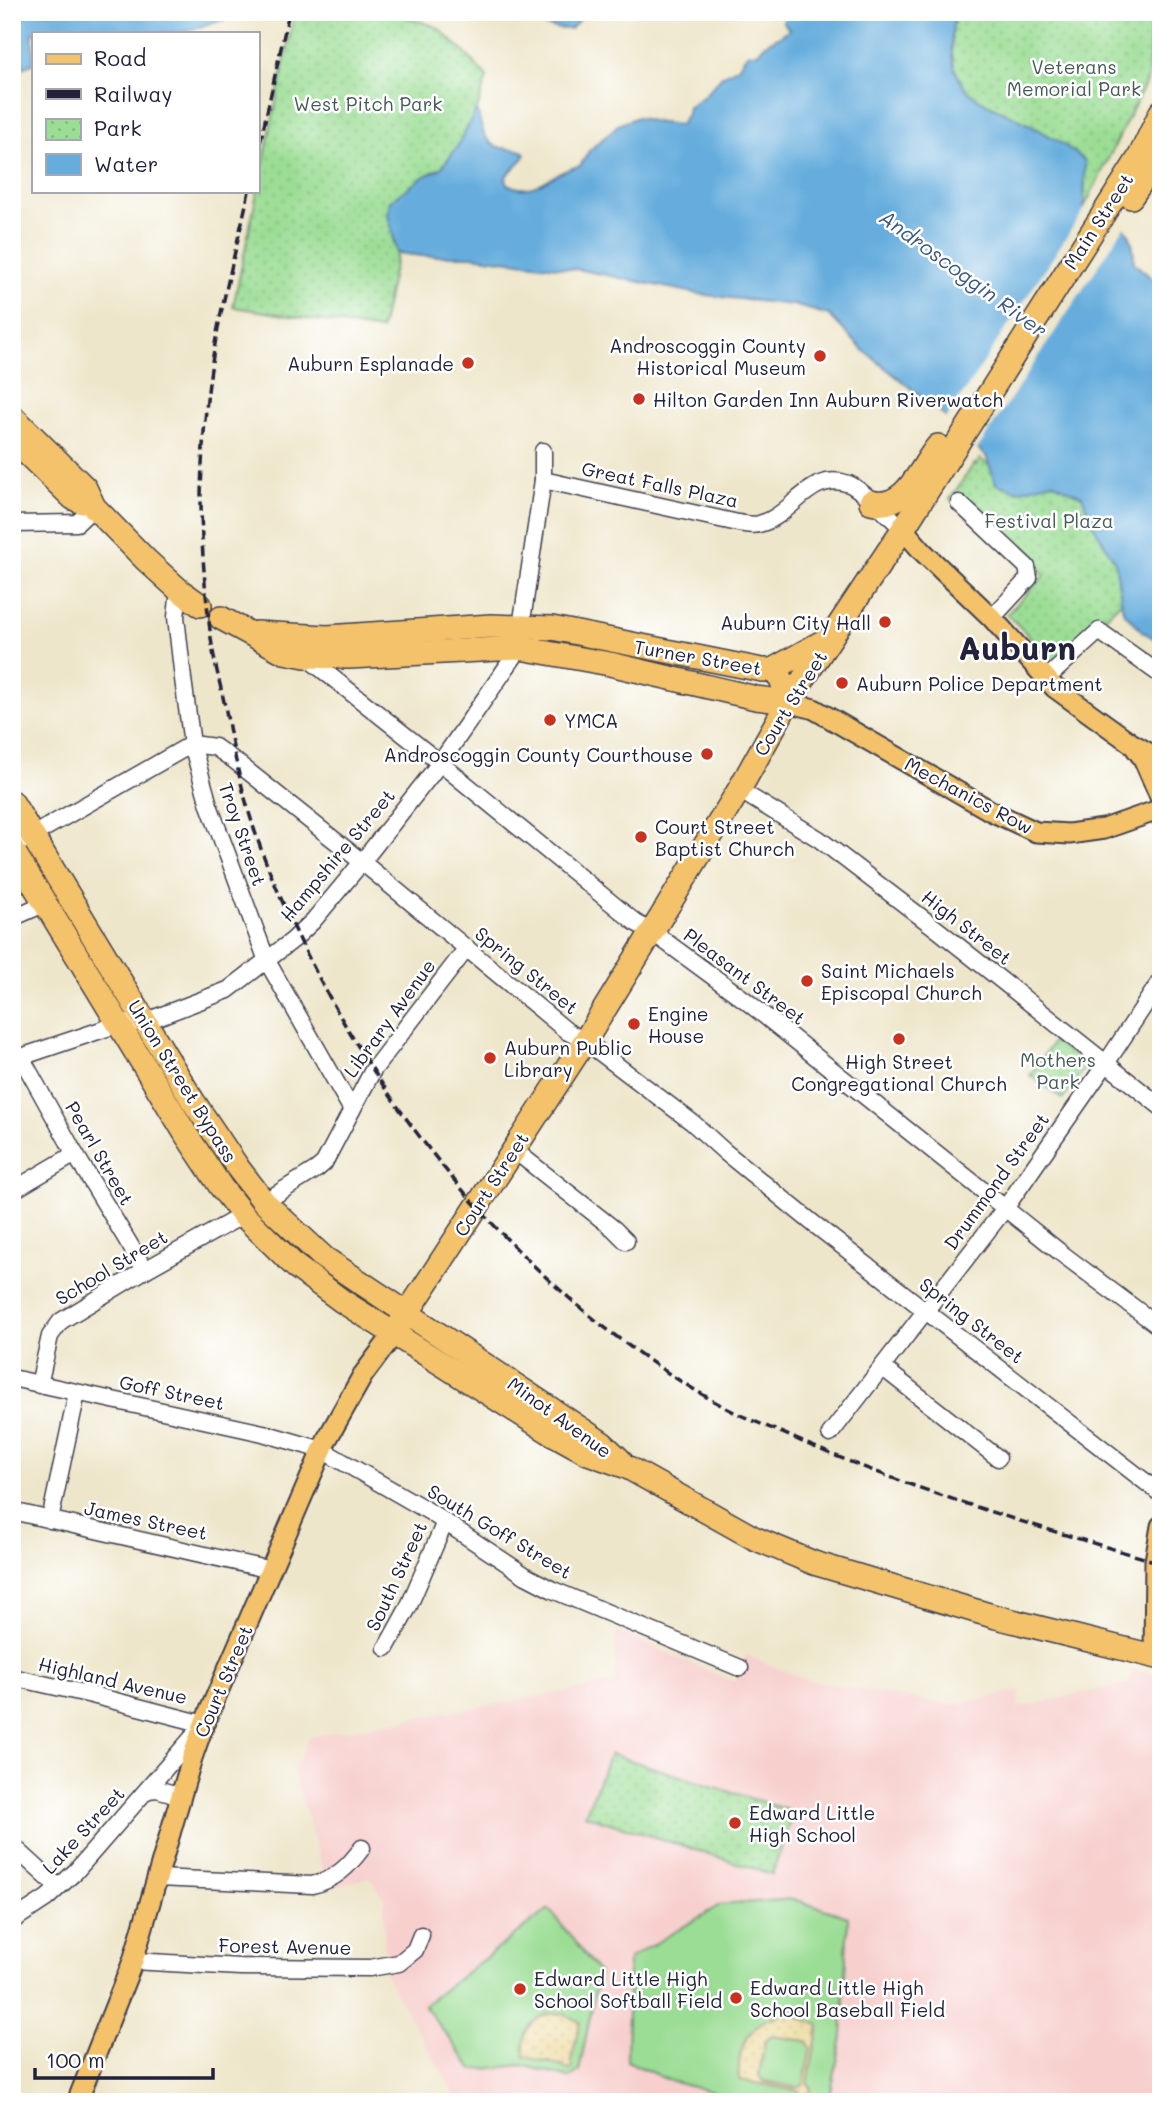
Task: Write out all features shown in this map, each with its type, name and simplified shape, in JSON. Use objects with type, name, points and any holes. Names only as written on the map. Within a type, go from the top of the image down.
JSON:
[{"type":"highway","name":"Main Street","points":[[1030,327],[1090,234],[1129,187],[1161,111]]},
{"type":"highway","points":[[1129,187],[1161,154]]},
{"type":"highway","name":"Court Street","points":[[393,1335],[585,1041],[739,789],[788,702],[902,529],[941,454],[981,404],[1030,327]]},
{"type":"highway","points":[[12,416],[85,488],[94,507],[179,590],[200,605]]},
{"type":"highway","points":[[12,439],[73,498],[94,507]]},
{"type":"highway","points":[[871,502],[886,504],[902,494],[941,454]]},
{"type":"highway","name":"Turner Street","points":[[221,618],[284,652],[305,656],[349,657],[520,638],[552,628],[772,670],[781,678],[788,702],[756,698],[610,664],[520,638],[477,627],[327,637],[250,633]]},
{"type":"highway","points":[[772,670],[831,637]]},
{"type":"highway","name":"Union Street Bypass","points":[[12,802],[144,1022],[237,1168],[264,1202],[324,1258],[407,1315]]},
{"type":"highway","name":"Union Street Bypass","points":[[12,848],[187,1136],[243,1214],[295,1266],[393,1335]]},
{"type":"highway","name":"Minot Avenue","points":[[407,1315],[602,1443],[627,1467]]},
{"type":"highway","name":"Minot Avenue","points":[[393,1335],[548,1431],[588,1453],[627,1467]]},
{"type":"highway","points":[[627,1467],[754,1538],[814,1563],[996,1617],[1158,1658]]},
{"type":"main road","points":[[902,529],[992,618],[1055,688],[1131,743],[1161,760]]},
{"type":"main road","name":"Mechanics Row","points":[[788,702],[814,709],[991,811],[1036,832],[1069,834],[1104,829],[1161,809]]},
{"type":"main road","points":[[1131,743],[1143,758],[1158,798],[1161,799]]},
{"type":"main road","name":"Court Street","points":[[77,2102],[133,1961],[204,1724],[322,1450],[363,1375],[393,1335]]},
{"type":"main road","points":[[1158,1658],[1155,1561],[1161,1526]]},
{"type":"street","points":[[520,638],[543,480],[543,451]]},
{"type":"street","name":"Great Falls Plaza","points":[[543,480],[757,525],[788,509],[805,491],[828,482],[839,483]]},
{"type":"street","points":[[839,483],[850,484],[902,529]]},
{"type":"street","points":[[839,483],[843,491],[880,523],[902,529]]},
{"type":"street","points":[[959,503],[1027,567],[1029,578],[992,618]]},
{"type":"street","points":[[12,524],[77,523],[94,507]]},
{"type":"street","name":"Troy Street","points":[[179,590],[178,645],[192,744],[209,805],[267,961],[352,1110]]},
{"type":"street","points":[[1046,679],[1099,631],[1161,675]]},
{"type":"street","name":"Hampshire Street","points":[[17,1059],[119,1024],[144,1022],[228,990],[267,961],[313,921],[362,862],[440,762],[520,638]]},
{"type":"street","name":"Pleasant Street","points":[[305,656],[440,762],[636,923],[651,931],[745,1000],[969,1180],[1161,1328]]},
{"type":"street","points":[[12,848],[192,744]]},
{"type":"street","name":"Spring Street","points":[[192,744],[215,747],[235,761],[568,1032],[585,1041],[693,1123],[725,1152],[925,1311],[1161,1494]]},
{"type":"street","name":"High Street","points":[[739,789],[819,839],[1161,1107]]},
{"type":"street","points":[[12,918],[46,903]]},
{"type":"street","name":"Library Avenue","points":[[264,1202],[324,1163],[373,1070],[467,948]]},
{"type":"street","name":"Drummond Street","points":[[830,1434],[1006,1207],[1161,980]]},
{"type":"street","name":"Pearl Street","points":[[17,1059],[145,1269]]},
{"type":"street","points":[[514,1150],[626,1241]]},
{"type":"street","points":[[12,1191],[75,1154]]},
{"type":"street","name":"School Street","points":[[39,1385],[50,1336],[56,1326],[145,1269],[243,1214]]},
{"type":"street","points":[[882,1367],[998,1458]]},
{"type":"street","name":"Goff Street","points":[[12,1378],[263,1433],[322,1450]]},
{"type":"street","points":[[50,1520],[77,1393]]},
{"type":"street","name":"South Goff Street","points":[[322,1450],[444,1522],[526,1576],[553,1590],[740,1668]]},
{"type":"street","name":"James Street","points":[[12,1511],[271,1570]]},
{"type":"street","name":"South Street","points":[[386,1648],[408,1608],[444,1522]]},
{"type":"street","name":"Highland Avenue","points":[[12,1677],[204,1724]]},
{"type":"street","name":"Lake Street","points":[[12,1921],[32,1909],[84,1862],[204,1724]]},
{"type":"street","name":"Lake Street","points":[[148,1790],[157,1789],[181,1796]]},
{"type":"street","points":[[12,1845],[58,1887]]},
{"type":"street","points":[[157,1878],[312,1885],[331,1879],[353,1860],[362,1848]]},
{"type":"street","name":"Forest Avenue","points":[[133,1961],[240,1967],[369,1968],[399,1963],[415,1950],[421,1935]]},
{"type":"shaded area","name":"Edward Little High School","points":[[618,1632],[735,1682],[746,1655],[807,1680],[949,1705],[1021,1691],[1017,1708],[1129,1683],[1133,1669],[1161,1676],[1161,2102],[459,2102],[378,1962],[385,1962],[384,1899],[370,1877],[332,1888],[324,1875],[294,1772],[309,1737],[616,1683],[615,1639]]},
{"type":"green space","name":"West Pitch Park","points":[[295,12],[390,12],[437,27],[487,77],[477,109],[457,147],[441,168],[423,177],[393,240],[397,253],[381,330],[233,307]]},
{"type":"green space","name":"Veterans Memorial Park","points":[[955,12],[1151,12],[1148,78],[1084,208],[1085,161],[1028,125],[980,100],[962,83],[953,61]]},
{"type":"green space","name":"Festival Plaza","points":[[980,459],[996,470],[1070,476],[1085,498],[1096,529],[1109,538],[1129,594],[1057,664],[1007,614],[1045,575],[976,505],[966,514],[950,499]]},
{"type":"green space","name":"Mothers Park","points":[[1054,1041],[1087,1065],[1063,1099],[1030,1075]]},
{"type":"green space","points":[[610,1754],[794,1812],[772,1874],[585,1815]]},
{"type":"green space","name":"Edward Little High School Baseball Field","points":[[793,1899],[848,1917],[842,2037],[829,2102],[752,2102],[670,2081],[627,2061],[629,1959],[720,1905]]},
{"type":"green space","name":"Edward Little High School Softball Field","points":[[549,1909],[599,1973],[579,2071],[569,2078],[523,2065],[473,2070],[424,2005]]},
{"type":"sand","points":[[553,2013],[564,2014],[580,2022],[571,2062],[573,2067],[570,2070],[564,2066],[525,2057],[524,2041],[529,2028],[538,2018]]},
{"type":"sand","points":[[794,2015],[819,2025],[808,2083],[811,2091],[807,2095],[739,2080],[740,2056],[748,2036],[763,2021]],"holes":[[[771,2036],[806,2041],[811,2048],[804,2084],[798,2088],[763,2081],[759,2075],[765,2040]]]},
{"type":"water","points":[[12,12],[247,12],[183,32],[32,32],[32,64],[12,71]]},
{"type":"water","points":[[524,12],[586,12],[571,29],[564,29],[541,24],[524,16]]},
{"type":"water","name":"Androscoggin River","points":[[783,12],[955,12],[953,60],[964,86],[983,102],[1046,134],[1085,161],[1084,208],[1115,221],[1127,231],[1131,239],[1134,263],[1155,281],[1161,291],[1161,643],[1142,631],[1123,611],[1115,562],[1091,521],[1082,496],[1052,482],[1018,491],[996,484],[986,456],[938,410],[863,350],[829,315],[793,305],[704,295],[581,270],[471,256],[397,253],[388,214],[390,201],[423,177],[441,168],[457,147],[477,109],[483,131],[489,141],[501,148],[525,153],[524,158],[506,176],[507,184],[517,188],[535,186],[580,166],[589,151],[618,125],[637,117],[680,125],[688,107],[704,96],[722,76],[738,67],[747,54],[759,52],[789,29],[783,22],[786,17]]},
{"type":"pier","points":[[1088,204],[1126,224],[976,451],[945,421]]},
{"type":"railway","points":[[259,148],[289,12]]},
{"type":"railway","points":[[249,192],[218,328],[204,433],[202,532],[212,647],[242,785],[264,857],[299,939],[342,1019],[390,1096],[445,1170],[506,1238],[572,1301],[643,1356],[719,1404],[840,1458],[930,1492],[1161,1563]]},
{"type":"place","name":"Androscoggin County Historical Museum","points":[[820,356]]},
{"type":"place","name":"Auburn Esplanade","points":[[468,363]]},
{"type":"place","name":"Hilton Garden Inn Auburn Riverwatch","points":[[639,399]]},
{"type":"place","name":"Auburn City Hall","points":[[885,622]]},
{"type":"place","name":"Auburn Police Department","points":[[842,683]]},
{"type":"place","name":"YMCA","points":[[550,720]]},
{"type":"place","name":"Androscoggin County Courthouse","points":[[707,754]]},
{"type":"place","name":"Court Street Baptist Church","points":[[641,837]]},
{"type":"place","name":"Saint Michaels Episcopal Church","points":[[807,981]]},
{"type":"place","name":"Engine House","points":[[634,1024]]},
{"type":"place","name":"High Street Congregational Church","points":[[899,1039]]},
{"type":"place","name":"Auburn Public Library","points":[[490,1058]]},
{"type":"place","name":"Edward Little High School","points":[[735,1823]]},
{"type":"place","name":"Edward Little High School Softball Field","points":[[520,1989]]},
{"type":"place","name":"Edward Little High School Baseball Field","points":[[736,1998]]},
{"type":"district","name":"Auburn","points":[[1017,646]]}]
